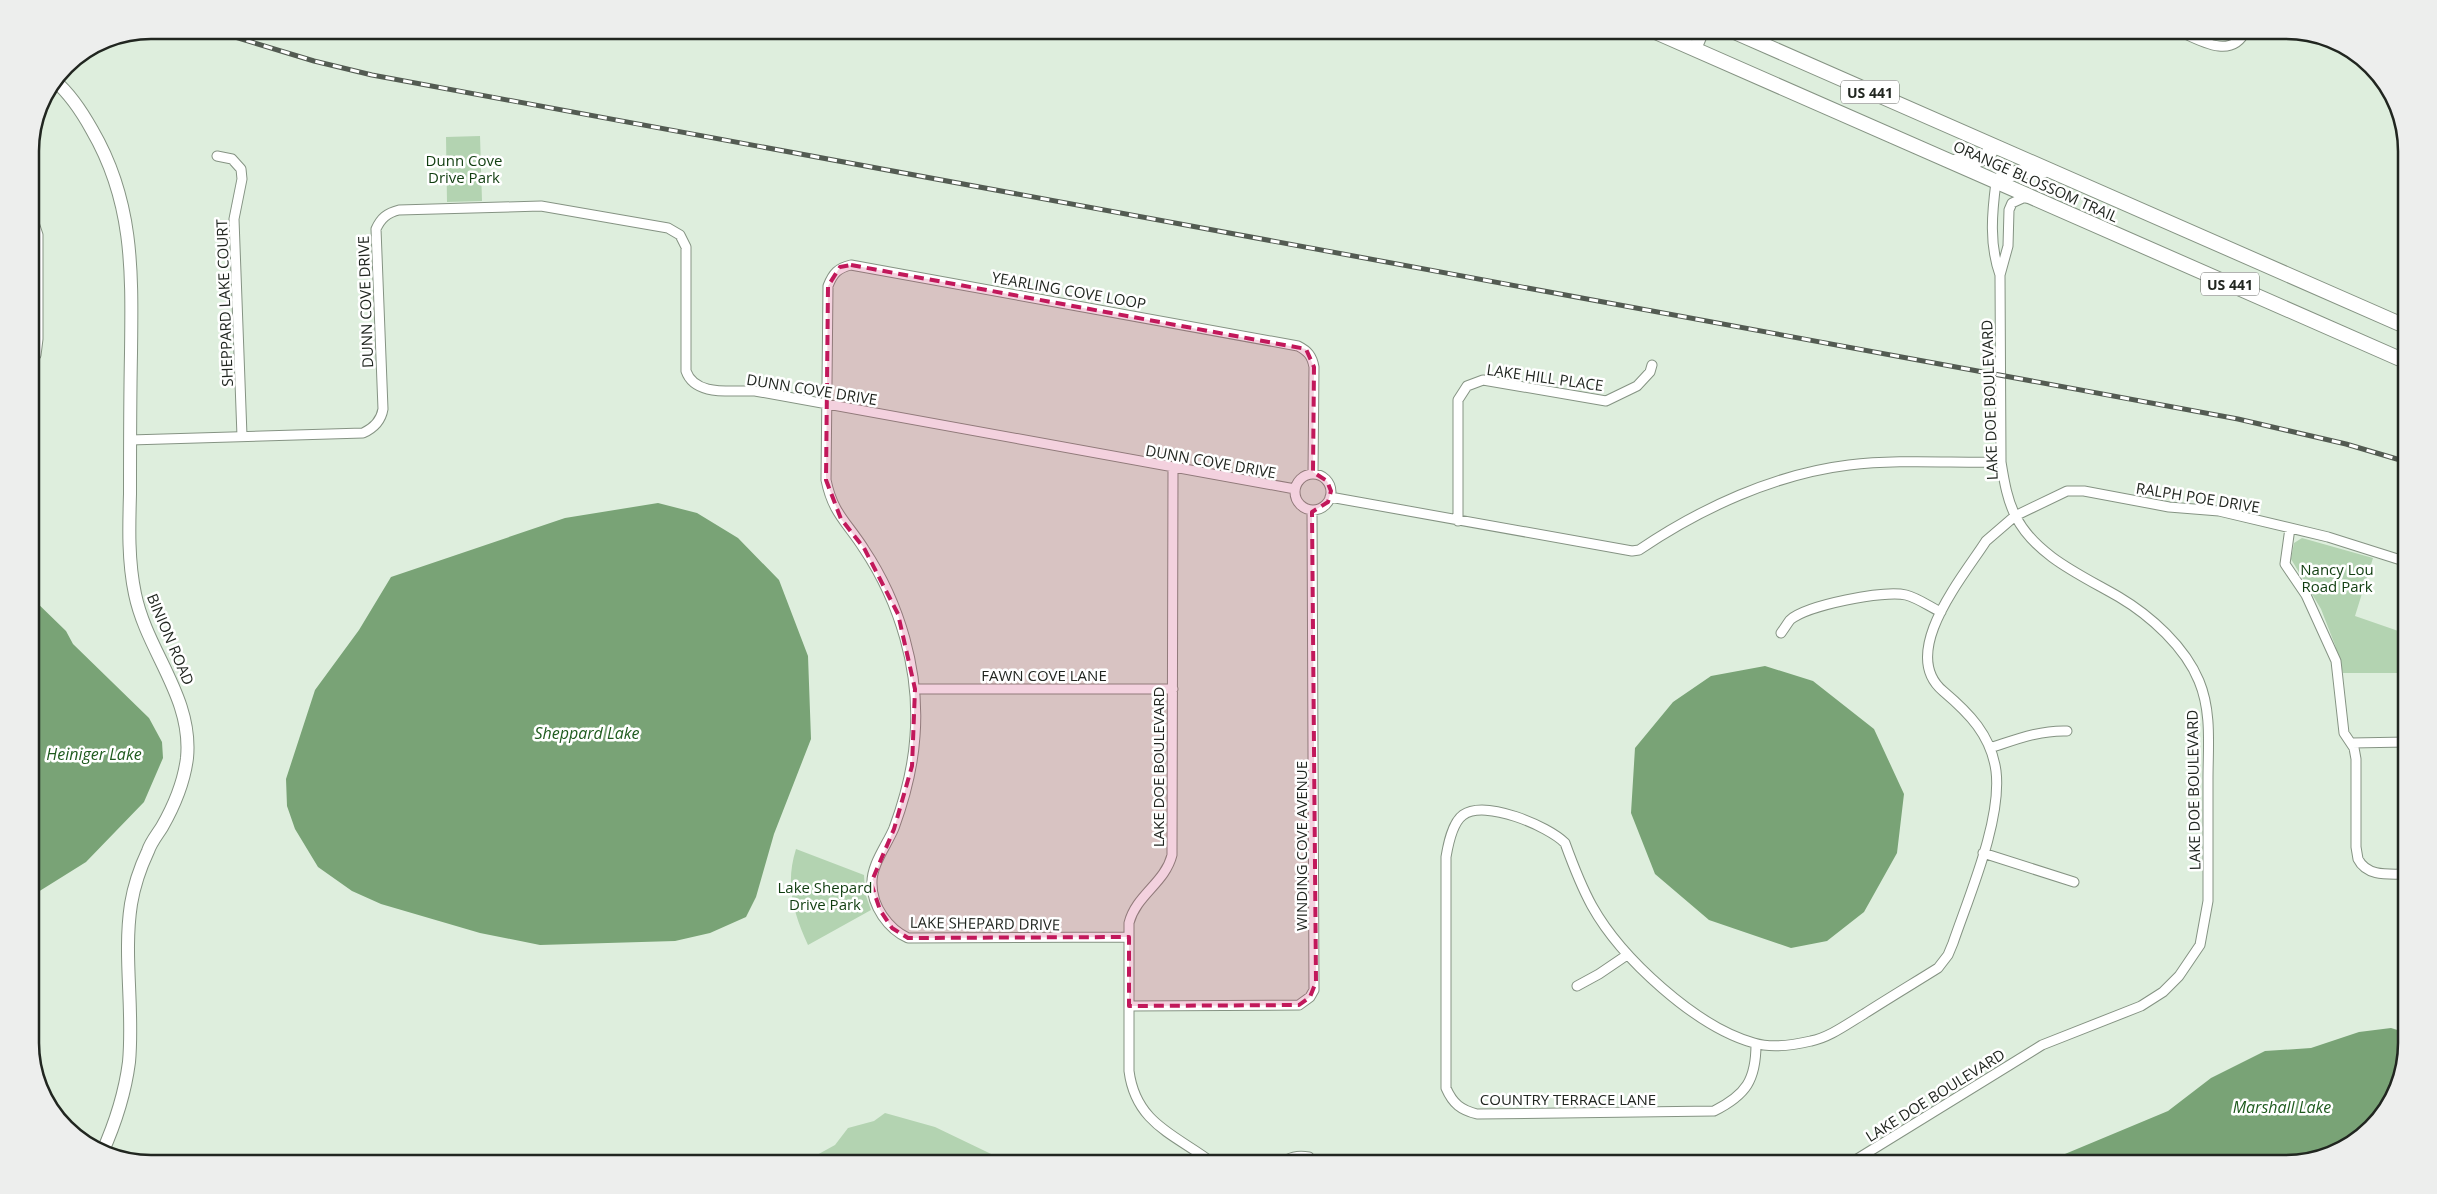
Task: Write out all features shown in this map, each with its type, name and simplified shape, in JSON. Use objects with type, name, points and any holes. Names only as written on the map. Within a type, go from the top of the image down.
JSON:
[{"type":"main road","name":"ORANGE BLOSSOM TRAIL","points":[[1672,39],[2398,358]]},
{"type":"main road","points":[[1695,49],[1699,39]]},
{"type":"main road","name":"ORANGE BLOSSOM TRAIL","points":[[1750,39],[2398,323]]},
{"type":"main road","name":"BINION ROAD","points":[[59,86],[83,113],[100,143],[115,177],[123,204],[129,238],[131,292],[129,537],[135,595],[146,626],[180,700],[186,727],[187,758],[181,785],[164,824],[149,848],[138,877],[132,904],[128,932],[129,1062],[124,1093],[105,1145]]},
{"type":"main road","points":[[1949,161],[1974,162],[1989,155],[1994,146]]},
{"type":"main road","points":[[1996,182],[2009,174],[2022,171],[2051,172]]},
{"type":"street","points":[[2197,39],[2215,47],[2230,46],[2240,39]]},
{"type":"street","name":"SHEPPARD LAKE COURT","points":[[217,156],[232,159],[241,169],[242,178],[234,219],[242,436]]},
{"type":"street","name":"LAKE DOE BOULEVARD","points":[[1996,182],[1992,234],[1995,260],[2000,275]]},
{"type":"street","name":"LAKE DOE BOULEVARD","points":[[1864,1155],[2042,1045],[2141,1006],[2163,992],[2179,976],[2200,945],[2208,901],[2208,718],[2200,682],[2189,662],[2175,644],[2151,620],[2122,599],[2061,563],[2033,540],[2015,516],[2005,486],[2001,462],[2000,275],[2008,246],[2009,210],[2012,203],[2023,198],[2032,198]]},
{"type":"street","name":"DUNN COVE DRIVE","points":[[130,440],[363,432],[377,423],[382,409],[376,229],[384,216],[399,210],[542,206],[675,231],[680,235],[686,247],[686,370],[692,382],[703,389],[755,391],[1295,490]]},
{"type":"street","name":"YEARLING COVE LOOP","points":[[827,404],[828,286],[840,267],[851,265],[1298,346],[1306,350],[1312,357],[1314,367],[1313,474]]},
{"type":"street","name":"LAKE HILL PLACE","points":[[1458,521],[1458,400],[1467,386],[1483,380],[1606,401],[1637,386],[1650,372],[1652,365]]},
{"type":"street","name":"LAKE SHEPARD DRIVE","points":[[827,404],[826,480],[829,494],[834,508],[864,548],[883,581],[900,622],[915,689],[915,734],[912,766],[894,829],[873,872],[871,883],[880,910],[892,928],[908,938],[1129,937]]},
{"type":"street","points":[[1330,497],[1632,551],[1639,550],[1688,520],[1730,500],[1770,484],[1812,473],[1849,465],[2001,462]]},
{"type":"street","name":"LAKE DOE BOULEVARD","points":[[1173,469],[1172,855],[1163,876],[1135,906],[1130,923],[1129,1071],[1132,1086],[1140,1104],[1157,1126],[1200,1155]]},
{"type":"street","points":[[1313,474],[1327,481],[1330,497],[1324,506],[1312,510],[1301,506],[1295,496],[1295,490],[1299,480],[1313,474]]},
{"type":"street","name":"RALPH POE DRIVE","points":[[1756,1044],[1799,1043],[1823,1038],[1938,968],[1948,955],[1983,853],[1995,808],[1996,771],[1990,748],[1970,715],[1941,690],[1929,671],[1926,656],[1928,643],[1940,612],[1986,541],[2015,516],[2073,490],[2169,507],[2219,511],[2328,537],[2398,559]]},
{"type":"street","name":"WINDING COVE AVENUE","points":[[1129,1006],[1299,1005],[1310,997],[1314,990],[1312,510]]},
{"type":"street","points":[[2290,528],[2285,564],[2306,595],[2336,661],[2344,733],[2352,743],[2356,759],[2356,846],[2358,859],[2374,873],[2398,874]]},
{"type":"street","points":[[1781,633],[1790,621],[1801,614],[1847,600],[1887,594],[1908,596],[1940,612]]},
{"type":"street","name":"FAWN COVE LANE","points":[[915,689],[1173,689]]},
{"type":"street","points":[[1990,748],[2051,730],[2067,731]]},
{"type":"street","points":[[2352,743],[2398,742]]},
{"type":"street","name":"COUNTRY TERRACE LANE","points":[[1627,955],[1592,907],[1565,843],[1557,836],[1530,822],[1504,813],[1474,811],[1464,814],[1454,830],[1446,857],[1446,1088],[1451,1099],[1458,1107],[1477,1114],[1714,1111],[1738,1097],[1747,1086],[1754,1073],[1756,1044]]},
{"type":"street","points":[[1983,853],[2074,882]]},
{"type":"street","points":[[1577,986],[1627,955],[1692,1011],[1723,1030],[1756,1044]]},
{"type":"highlighted area","points":[[851,265],[1306,349],[1314,367],[1313,472],[1327,481],[1331,491],[1328,502],[1312,512],[1316,982],[1310,997],[1299,1005],[1129,1006],[1129,937],[908,938],[892,928],[880,910],[871,883],[894,829],[912,766],[915,689],[898,614],[864,548],[841,519],[826,480],[828,286],[840,267]]},
{"type":"green space","name":"Dunn Cove Drive Park","points":[[480,136],[482,201],[447,202],[446,137]]},
{"type":"green space","name":"Nancy Lou Road Park","points":[[2302,538],[2373,558],[2355,616],[2398,631],[2398,673],[2343,673],[2335,645],[2321,609],[2291,559],[2294,543]]},
{"type":"green space","name":"Lake Shepard Drive Park","points":[[796,849],[864,875],[865,893],[871,910],[808,945],[798,921],[792,898],[791,874]]},
{"type":"green space","points":[[885,1113],[935,1127],[993,1155],[817,1155],[835,1145],[848,1128],[874,1121]]},
{"type":"water","name":"Sheppard Lake","points":[[658,503],[697,513],[738,538],[779,580],[808,656],[811,739],[774,834],[756,897],[746,917],[710,933],[675,941],[540,945],[480,933],[381,904],[352,891],[318,867],[295,829],[287,806],[286,779],[315,690],[359,630],[391,577],[565,518]]},
{"type":"water","name":"Heiniger Lake","points":[[39,605],[66,631],[73,644],[149,718],[162,742],[163,758],[144,802],[86,862],[39,891]]},
{"type":"water","points":[[1765,666],[1813,681],[1874,729],[1904,794],[1897,853],[1864,912],[1827,941],[1791,948],[1709,920],[1655,874],[1631,813],[1635,748],[1673,702],[1711,676]]},
{"type":"water","name":"Marshall Lake","points":[[2391,1028],[2398,1030],[2396,1065],[2387,1093],[2371,1117],[2355,1132],[2329,1147],[2301,1154],[2287,1155],[2063,1155],[2168,1111],[2211,1078],[2265,1051],[2311,1048],[2359,1032]]},
{"type":"railway","points":[[242,39],[314,61],[372,75],[2238,419],[2346,444],[2398,459]]}]
